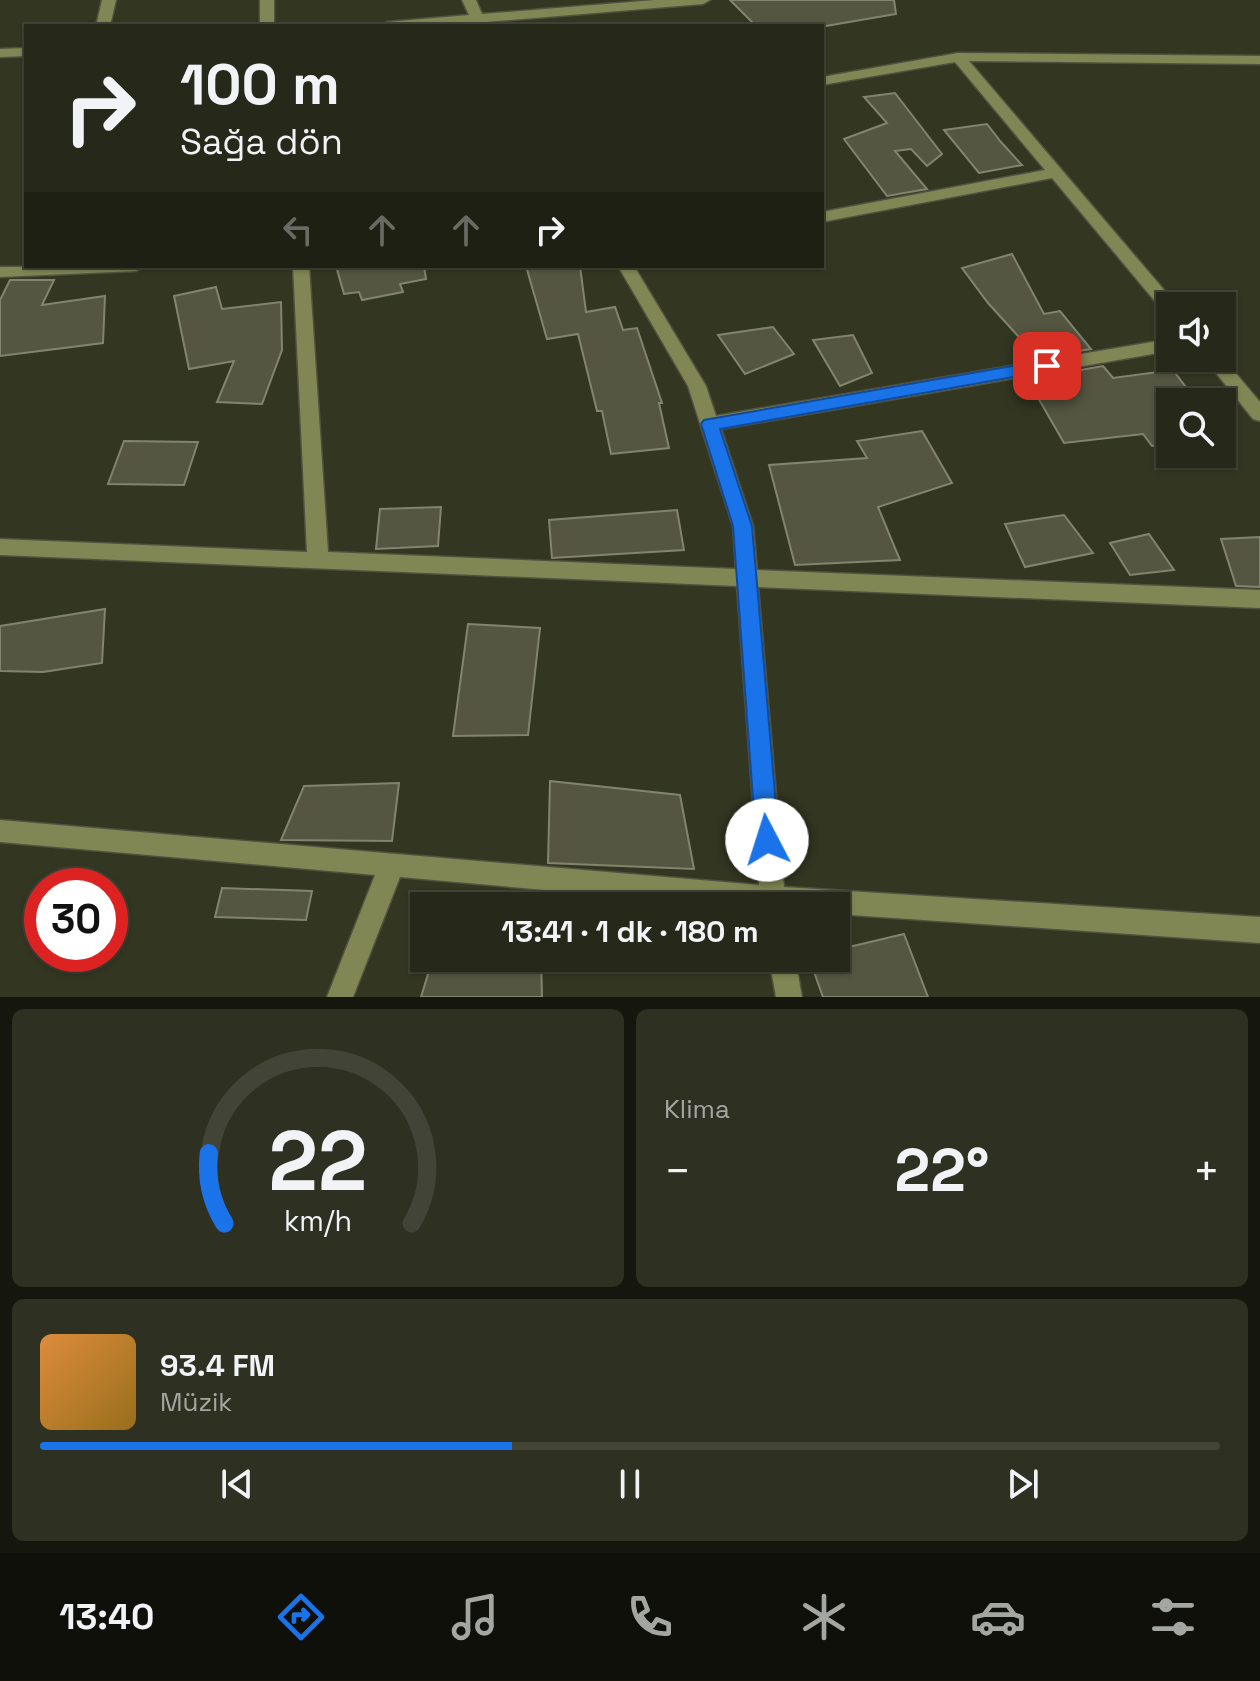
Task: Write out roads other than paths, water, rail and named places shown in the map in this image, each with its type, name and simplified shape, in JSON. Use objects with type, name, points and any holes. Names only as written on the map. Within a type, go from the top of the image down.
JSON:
[{"type":"street","points":[[103,24],[109,0]]},
{"type":"street","points":[[267,0],[267,24]]},
{"type":"street","points":[[469,0],[478,22]]},
{"type":"street","points":[[432,24],[703,0]]},
{"type":"street","points":[[0,53],[24,52]]},
{"type":"street","points":[[824,81],[958,57],[1260,60]]},
{"type":"street","points":[[958,57],[1156,292]]},
{"type":"street","points":[[824,217],[1056,173]]},
{"type":"street","points":[[0,272],[91,268]]},
{"type":"street","points":[[301,268],[318,559]]},
{"type":"street","points":[[627,268],[697,386],[743,526],[772,892]]},
{"type":"street","points":[[710,424],[1156,347]]},
{"type":"street","points":[[1225,372],[1260,414]]},
{"type":"street","points":[[0,547],[1260,599]]},
{"type":"street","points":[[0,831],[670,892]]},
{"type":"street","points":[[340,997],[392,865]]},
{"type":"street","points":[[850,906],[1260,930]]},
{"type":"street","points":[[785,972],[789,997]]}]
